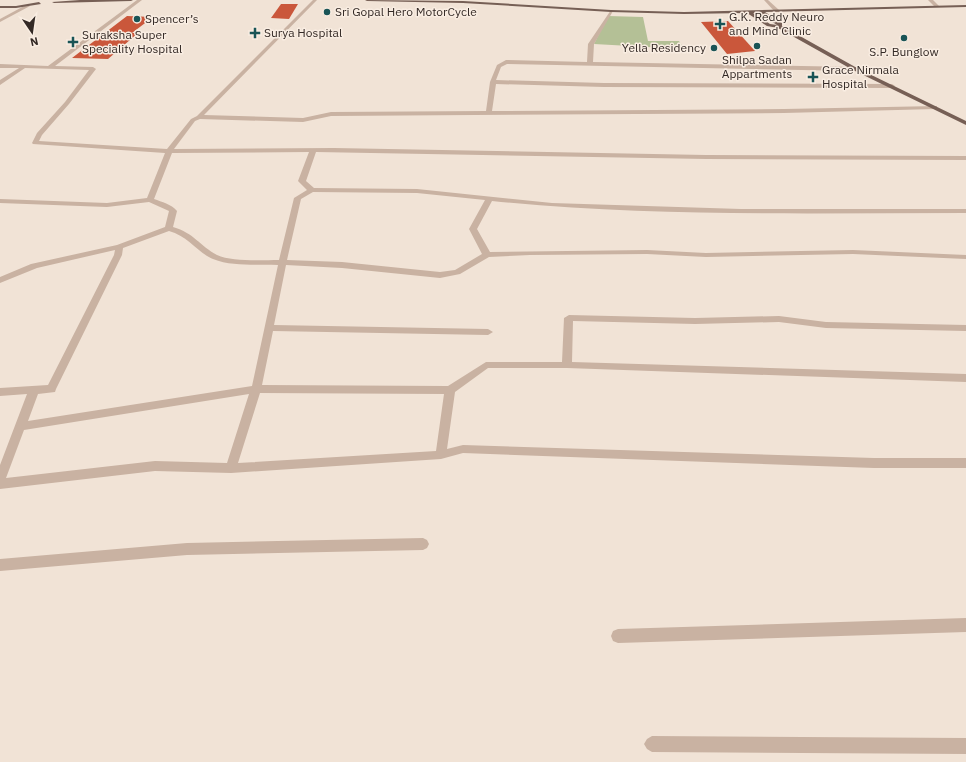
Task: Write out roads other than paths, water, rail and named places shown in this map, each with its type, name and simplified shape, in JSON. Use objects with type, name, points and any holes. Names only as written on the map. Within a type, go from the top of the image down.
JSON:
[{"type":"main road","points":[[49,3],[60,0]]},
{"type":"main road","points":[[0,6],[36,2],[49,3],[131,0]]},
{"type":"main road","points":[[367,0],[468,1],[624,8],[775,9],[966,6]]},
{"type":"main road","points":[[498,0],[511,3],[611,11],[749,12],[761,12],[775,9],[931,1],[966,2]]},
{"type":"main road","points":[[0,6],[28,6],[36,2]]},
{"type":"main road","points":[[749,12],[769,25],[779,27],[855,69],[966,123]]},
{"type":"main road","points":[[761,12],[780,24],[779,27]]},
{"type":"street","points":[[50,68],[140,0]]},
{"type":"street","points":[[150,200],[169,150],[193,120],[199,117],[315,0]]},
{"type":"street","points":[[766,0],[775,9]]},
{"type":"street","points":[[931,1],[937,6]]},
{"type":"street","points":[[0,21],[28,6]]},
{"type":"street","points":[[590,63],[591,44],[611,11]]},
{"type":"street","points":[[488,114],[493,82],[498,66],[506,62],[855,69]]},
{"type":"street","points":[[0,66],[93,69],[67,103],[39,134],[35,143],[169,150],[313,150],[698,157],[966,158]]},
{"type":"street","points":[[0,83],[24,67]]},
{"type":"street","points":[[493,82],[604,86],[892,86]]},
{"type":"street","points":[[199,117],[302,120],[331,114],[784,111],[935,107]]},
{"type":"street","points":[[312,190],[302,181],[313,150]]},
{"type":"street","points":[[231,468],[256,389],[298,198],[312,190],[417,191],[552,205],[741,211],[966,211]]},
{"type":"street","points":[[487,255],[473,229],[489,199]]},
{"type":"street","points":[[0,201],[107,205],[150,200],[160,205],[169,207],[173,211],[168,228]]},
{"type":"street","points":[[0,280],[34,266],[119,247],[168,228],[182,232],[215,257],[233,261],[342,265],[440,275],[457,272],[487,255],[530,252],[647,252],[706,255],[853,252],[966,256]]},
{"type":"street","points":[[0,392],[51,389],[118,255],[119,247]]},
{"type":"street","points":[[567,365],[569,318],[695,321],[779,319],[826,325],[966,328]]},
{"type":"street","points":[[269,328],[488,332]]},
{"type":"street","points":[[21,426],[256,389],[450,390],[486,365],[567,365],[966,378]]},
{"type":"street","points":[[0,480],[34,390]]},
{"type":"street","points":[[441,455],[450,390]]},
{"type":"street","points":[[0,484],[154,466],[231,468],[441,455],[463,449],[858,462],[966,463]]},
{"type":"street","points":[[0,565],[187,550],[422,544]]},
{"type":"street","points":[[618,636],[966,625]]},
{"type":"street","points":[[652,744],[966,746]]},
{"type":"place","name":"Sri Gopal Hero MotorCycle","points":[[327,12]]},
{"type":"place","name":"Spencer’s","points":[[137,19]]},
{"type":"place","name":"G.K. Reddy Neuro and Mind Clinic","points":[[720,24]]},
{"type":"place","name":"Surya Hospital","points":[[255,33]]},
{"type":"place","name":"S.P. Bunglow","points":[[904,38]]},
{"type":"place","name":"Suraksha Super Speciality Hospital","points":[[73,42]]},
{"type":"place","name":"Shilpa Sadan Appartments","points":[[757,46]]},
{"type":"place","name":"Yella Residency","points":[[714,48]]},
{"type":"place","name":"Grace Nirmala Hospital","points":[[813,77]]}]
